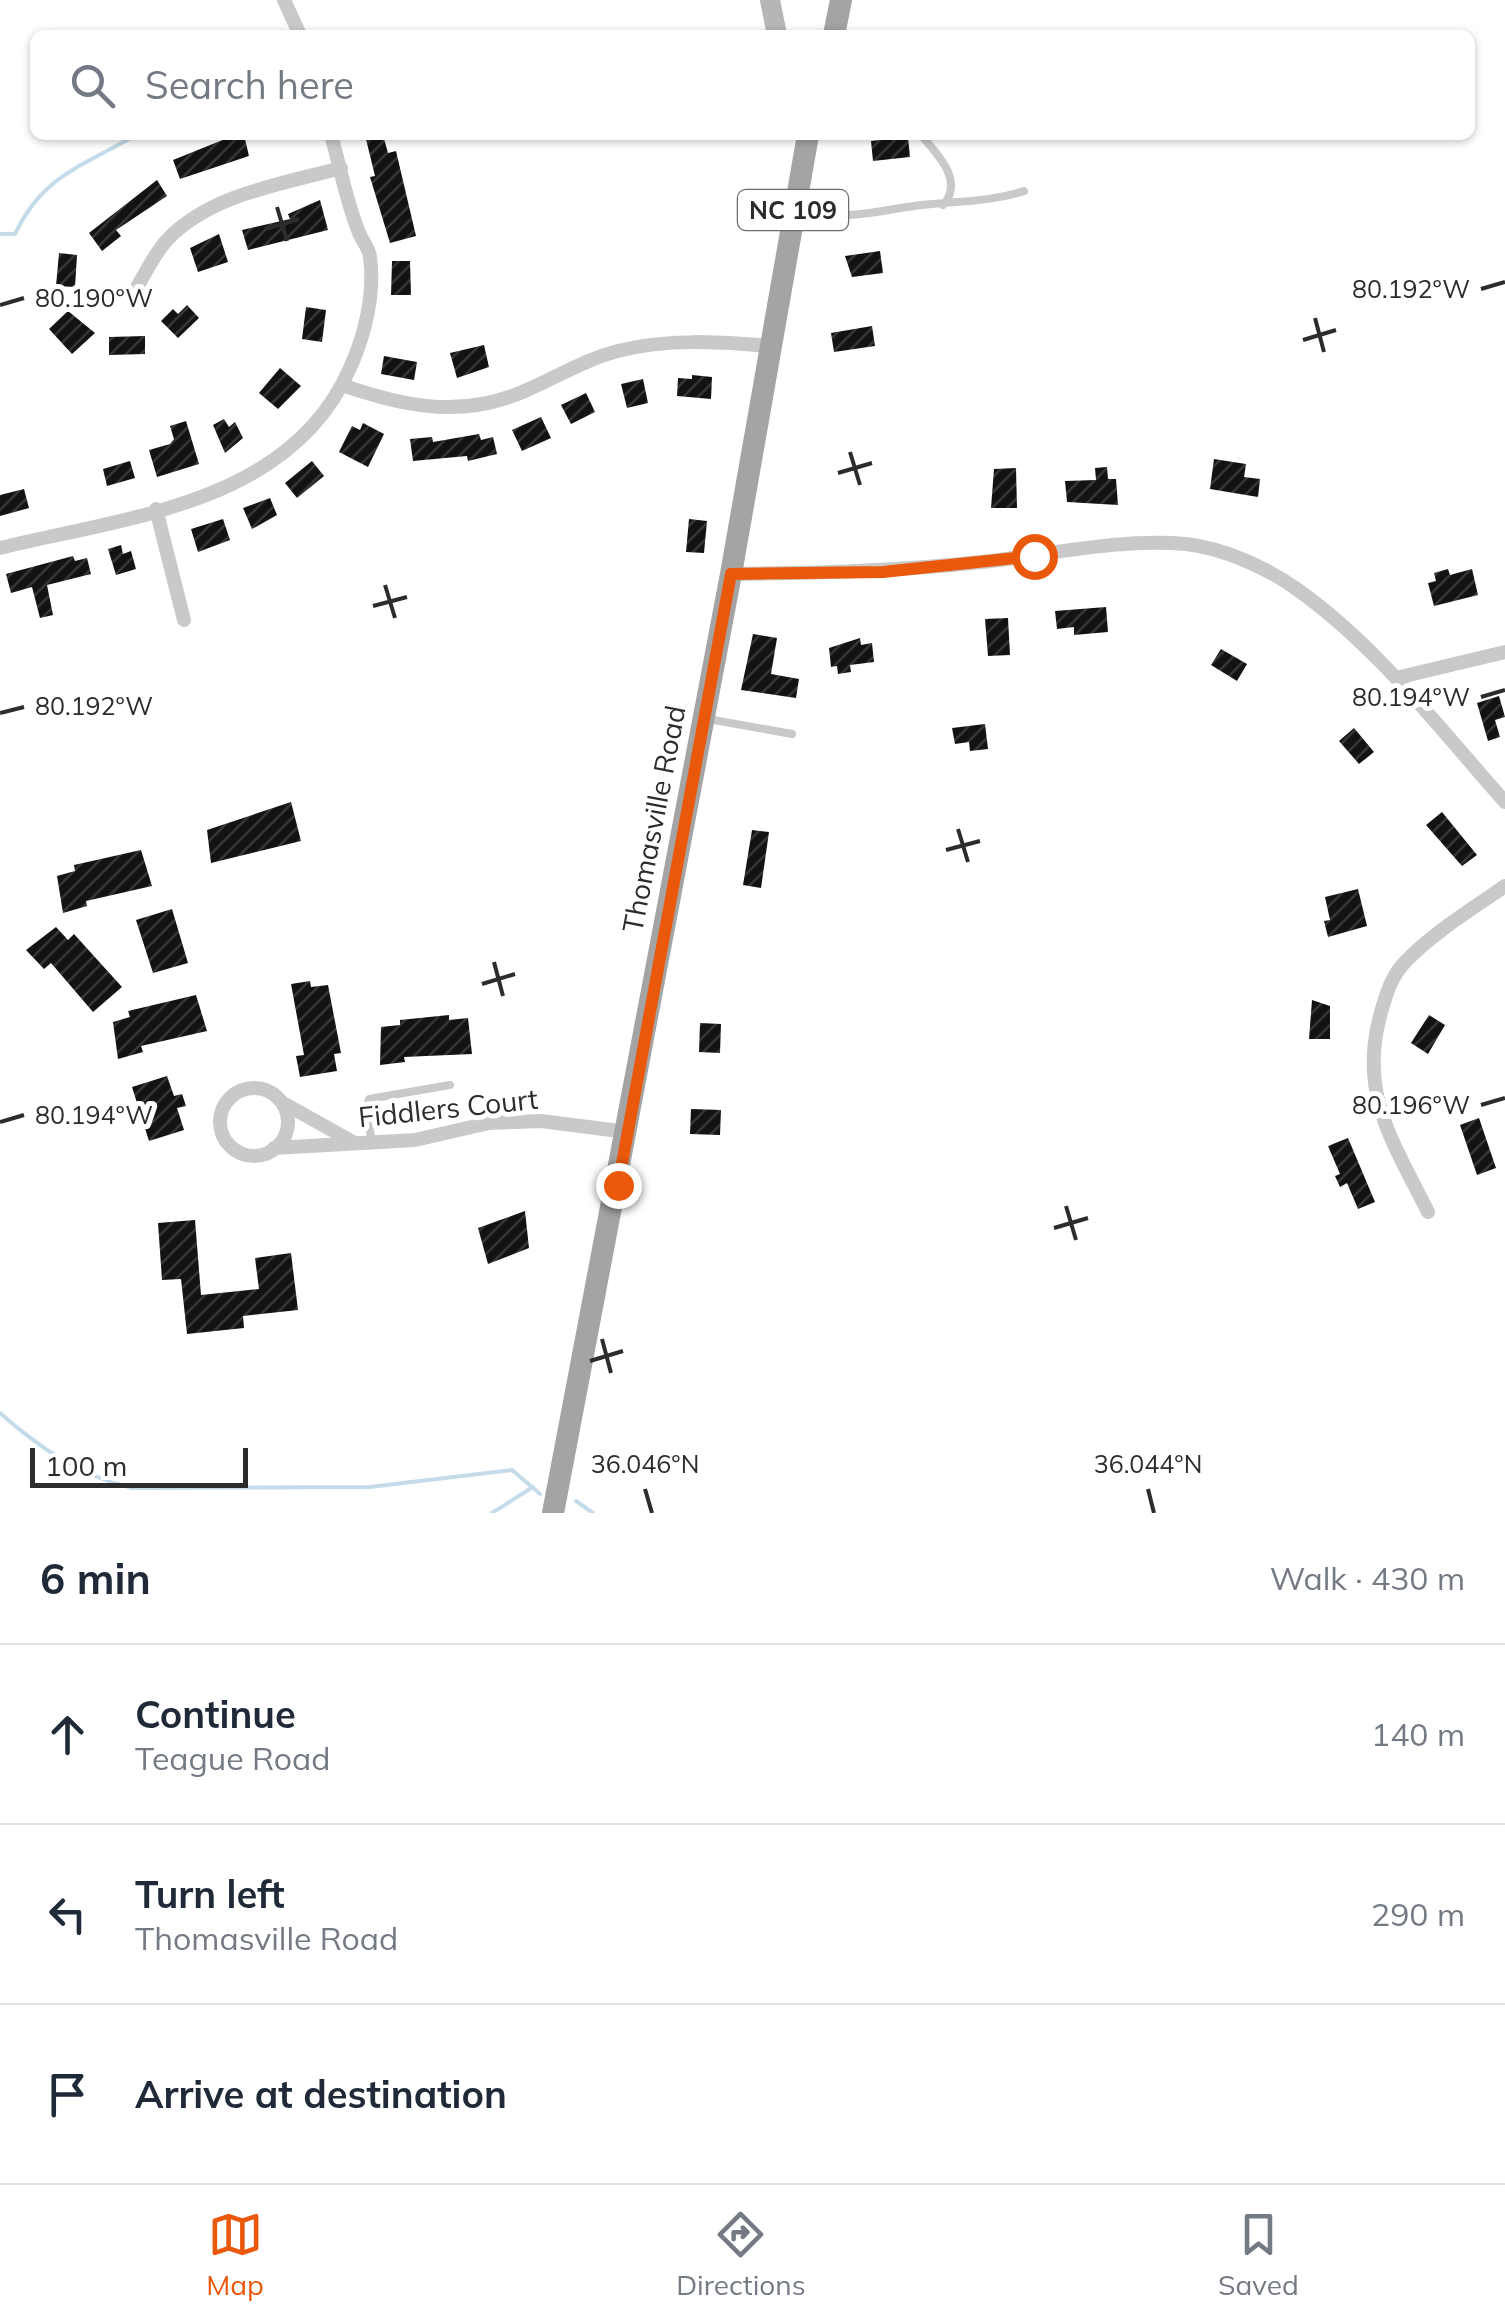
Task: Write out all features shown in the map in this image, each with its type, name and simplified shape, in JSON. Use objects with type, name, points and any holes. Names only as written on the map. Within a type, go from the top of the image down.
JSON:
[{"type":"main road","points":[[770,0],[775,30]]},
{"type":"main road","points":[[835,30],[841,0]]},
{"type":"main road","name":"Thomasville Road","points":[[553,1513],[731,574],[807,140]]},
{"type":"street","points":[[284,0],[298,30]]},
{"type":"street","points":[[0,548],[232,486],[272,463],[315,424],[342,385],[363,334],[371,274],[370,252],[358,233],[333,140]]},
{"type":"street","points":[[137,288],[164,242],[198,215],[238,196],[341,168]]},
{"type":"street","points":[[342,385],[419,407],[463,408],[506,398],[600,357],[634,348],[710,342],[770,346]]},
{"type":"street","points":[[156,509],[184,620]]},
{"type":"street","points":[[731,574],[883,572],[1188,544],[1245,561],[1296,589],[1396,678],[1505,802]]},
{"type":"street","points":[[1396,678],[1505,652]]},
{"type":"street","points":[[1428,1212],[1372,1088],[1374,1035],[1388,986],[1405,962],[1505,886]]},
{"type":"street","name":"Fiddlers Court","points":[[281,1102],[270,1092],[240,1090],[228,1099],[221,1113],[220,1128],[238,1152],[253,1156],[274,1148],[372,1143],[524,1122],[627,1132]]},
{"type":"street","points":[[281,1102],[354,1143]]},
{"type":"street","points":[[274,1148],[287,1130],[281,1102]]},
{"type":"lane","points":[[924,140],[952,180],[951,196],[943,205]]},
{"type":"lane","points":[[793,209],[853,218],[1024,191]]},
{"type":"lane","points":[[704,719],[792,734]]},
{"type":"lane","points":[[372,1143],[366,1108],[369,1099],[450,1085]]},
{"type":"building","points":[[223,140],[245,140],[249,156],[180,179],[173,160]]},
{"type":"building","points":[[366,140],[384,140],[388,153],[396,151],[416,236],[390,243],[370,177],[375,176]]},
{"type":"building","points":[[908,140],[910,157],[873,161],[871,141]]},
{"type":"building","points":[[157,180],[167,196],[116,230],[121,236],[102,251],[89,233]]},
{"type":"building","points":[[320,200],[328,230],[248,250],[242,230],[290,219],[288,214]]},
{"type":"building","points":[[219,234],[228,262],[198,272],[190,248]]},
{"type":"building","points":[[880,251],[883,273],[852,277],[845,256]]},
{"type":"building","points":[[59,253],[77,255],[75,287],[56,286]]},
{"type":"building","points":[[392,261],[410,261],[411,295],[391,295]]},
{"type":"building","points":[[187,305],[199,318],[178,338],[161,321],[173,309],[178,314]]},
{"type":"building","points":[[306,307],[326,310],[322,342],[302,339]]},
{"type":"building","points":[[68,311],[95,333],[72,354],[49,329]]},
{"type":"building","points":[[872,326],[875,346],[834,352],[831,333]]},
{"type":"building","points":[[145,336],[145,354],[109,355],[109,337]]},
{"type":"building","points":[[484,345],[489,367],[457,378],[450,353]]},
{"type":"building","points":[[384,356],[417,362],[414,380],[381,374]]},
{"type":"building","points":[[280,368],[301,386],[278,409],[259,393]]},
{"type":"building","points":[[692,375],[712,377],[711,399],[677,396],[678,378],[692,379]]},
{"type":"building","points":[[643,379],[648,403],[627,408],[621,384]]},
{"type":"building","points":[[586,393],[595,412],[571,424],[561,405]]},
{"type":"building","points":[[541,417],[551,438],[522,451],[512,430]]},
{"type":"building","points":[[224,419],[229,427],[235,422],[243,438],[225,453],[213,425]]},
{"type":"building","points":[[186,421],[199,464],[157,477],[149,450],[170,444],[174,439],[170,426]]},
{"type":"building","points":[[363,423],[384,434],[368,467],[339,452],[352,426],[360,430]]},
{"type":"building","points":[[479,434],[481,440],[493,437],[497,454],[468,461],[467,456],[413,461],[410,439],[432,437],[433,442]]},
{"type":"building","points":[[1214,459],[1246,464],[1244,477],[1260,479],[1258,497],[1210,489]]},
{"type":"building","points":[[130,461],[135,478],[107,486],[103,469]]},
{"type":"building","points":[[312,461],[324,476],[297,498],[285,483]]},
{"type":"building","points":[[1107,467],[1108,479],[1116,479],[1118,505],[1067,502],[1065,481],[1096,480],[1095,468]]},
{"type":"building","points":[[1016,468],[1017,508],[991,508],[994,469]]},
{"type":"building","points":[[24,489],[29,508],[0,516],[0,495]]},
{"type":"building","points":[[270,498],[277,515],[252,529],[243,508]]},
{"type":"building","points":[[223,519],[230,540],[198,552],[191,529]]},
{"type":"building","points":[[689,519],[707,521],[704,553],[686,552]]},
{"type":"building","points":[[121,545],[123,554],[131,551],[136,569],[116,575],[108,549]]},
{"type":"building","points":[[73,556],[75,561],[87,558],[91,574],[47,585],[53,615],[40,618],[32,587],[11,593],[6,574]]},
{"type":"building","points":[[1448,569],[1450,575],[1472,569],[1478,595],[1434,606],[1428,583],[1436,581],[1434,573]]},
{"type":"building","points":[[1106,607],[1108,632],[1074,635],[1074,627],[1057,629],[1055,611]]},
{"type":"building","points":[[1008,618],[1010,655],[988,656],[985,619]]},
{"type":"building","points":[[753,634],[777,638],[771,674],[799,679],[796,698],[741,690]]},
{"type":"building","points":[[860,638],[861,645],[872,643],[874,662],[850,665],[851,672],[838,674],[837,666],[831,667],[829,648]]},
{"type":"building","points":[[1221,649],[1247,664],[1237,681],[1211,665]]},
{"type":"building","points":[[1499,696],[1505,717],[1495,720],[1500,737],[1488,741],[1477,703]]},
{"type":"building","points":[[985,724],[988,749],[970,751],[969,742],[955,744],[952,728]]},
{"type":"building","points":[[1354,728],[1374,752],[1359,764],[1339,741]]},
{"type":"building","points":[[291,802],[301,841],[211,863],[207,830]]},
{"type":"building","points":[[1442,812],[1477,855],[1462,866],[1426,825]]},
{"type":"building","points":[[752,830],[769,832],[761,888],[743,885]]},
{"type":"building","points":[[141,850],[152,886],[86,901],[87,906],[63,913],[57,876],[75,871],[74,865]]},
{"type":"building","points":[[1358,889],[1367,926],[1328,937],[1324,921],[1330,920],[1325,897]]},
{"type":"building","points":[[172,909],[188,963],[153,973],[136,920]]},
{"type":"building","points":[[56,927],[68,940],[74,934],[122,987],[93,1012],[51,963],[44,969],[26,950]]},
{"type":"building","points":[[310,981],[311,987],[328,985],[341,1053],[334,1054],[337,1071],[300,1077],[296,1056],[304,1055],[291,984]]},
{"type":"building","points":[[196,995],[207,1031],[141,1046],[143,1052],[118,1059],[113,1022],[130,1017],[128,1011]]},
{"type":"building","points":[[1312,1000],[1330,1006],[1330,1039],[1309,1039]]},
{"type":"building","points":[[449,1015],[449,1020],[468,1018],[472,1054],[404,1057],[405,1062],[380,1065],[381,1027],[400,1025],[400,1020]]},
{"type":"building","points":[[1429,1015],[1445,1025],[1428,1054],[1411,1043]]},
{"type":"building","points":[[700,1023],[721,1024],[720,1053],[699,1052]]},
{"type":"building","points":[[167,1076],[174,1096],[182,1094],[186,1106],[177,1108],[184,1130],[149,1141],[132,1087]]},
{"type":"building","points":[[691,1109],[721,1110],[720,1135],[690,1134]]},
{"type":"building","points":[[1479,1118],[1496,1168],[1477,1175],[1460,1125]]},
{"type":"building","points":[[1348,1138],[1375,1202],[1358,1209],[1347,1183],[1340,1187],[1335,1176],[1340,1174],[1328,1146]]},
{"type":"building","points":[[525,1211],[529,1248],[488,1264],[478,1228]]},
{"type":"building","points":[[195,1220],[201,1295],[259,1289],[255,1258],[291,1253],[298,1310],[243,1316],[244,1328],[187,1334],[181,1279],[162,1280],[158,1223]]},
{"type":"waterway","points":[[0,234],[15,234],[38,198],[66,174],[127,140]]},
{"type":"waterway","points":[[0,1413],[62,1459],[95,1476],[132,1488],[370,1487],[512,1470],[540,1494]]},
{"type":"waterway","points":[[492,1513],[533,1487]]},
{"type":"waterway","points":[[576,1501],[593,1513]]},
{"type":"route","points":[[618,1185],[731,574],[883,572],[1034,556]]}]
